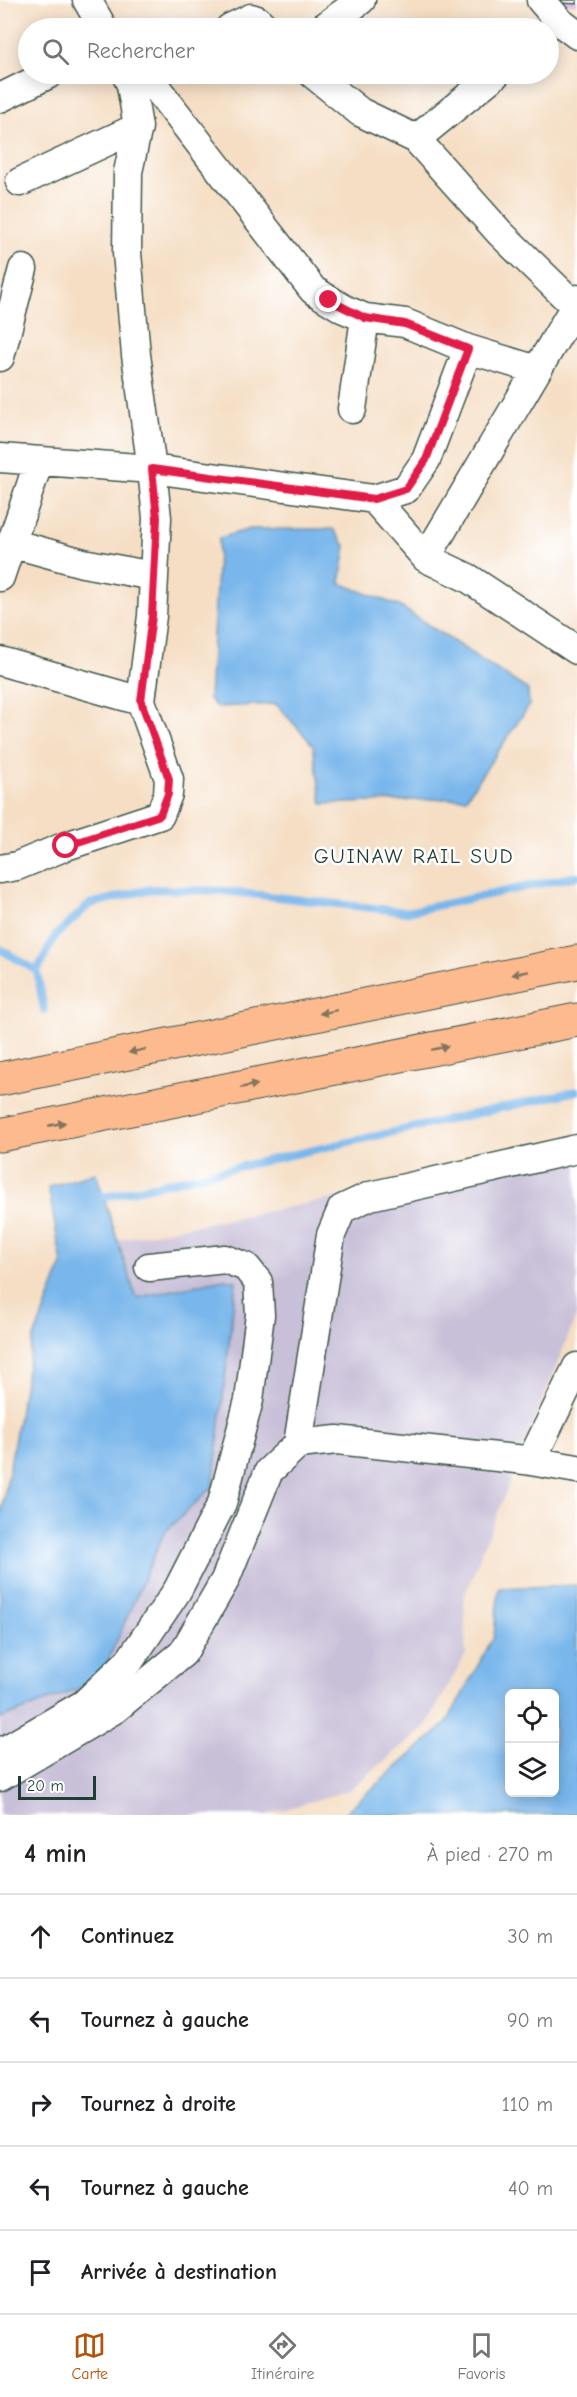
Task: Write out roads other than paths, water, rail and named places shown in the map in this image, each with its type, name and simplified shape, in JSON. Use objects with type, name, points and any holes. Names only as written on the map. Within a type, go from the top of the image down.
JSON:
[{"type":"highway","points":[[0,1079],[577,962]]},
{"type":"highway","points":[[0,1135],[577,1020]]},
{"type":"street","points":[[87,0],[97,18]]},
{"type":"street","points":[[337,18],[361,0]]},
{"type":"street","points":[[541,0],[554,18]]},
{"type":"street","points":[[0,98],[29,84]]},
{"type":"street","points":[[0,869],[17,866],[66,846],[160,815],[168,794],[169,779],[141,701],[152,616],[157,518],[136,355],[127,253],[128,172],[138,127],[140,84]]},
{"type":"street","points":[[146,84],[313,290],[344,309],[365,318],[405,324],[468,349],[537,370]]},
{"type":"street","points":[[325,84],[360,112],[416,139],[500,233],[576,305],[426,558]]},
{"type":"street","points":[[416,139],[484,84]]},
{"type":"street","points":[[20,182],[138,127]]},
{"type":"street","points":[[0,357],[23,269]]},
{"type":"street","points":[[352,409],[365,318]]},
{"type":"street","points":[[0,458],[152,469],[374,499],[406,489],[426,460],[468,349]]},
{"type":"street","points":[[0,577],[39,461]]},
{"type":"street","points":[[374,499],[426,558],[468,578],[577,650]]},
{"type":"street","points":[[11,543],[82,563],[153,576]]},
{"type":"street","points":[[0,661],[141,701]]},
{"type":"street","points":[[298,1444],[331,1235],[342,1209],[370,1196],[577,1149]]},
{"type":"street","points":[[0,1753],[84,1704],[130,1660],[177,1591],[222,1503],[249,1400],[260,1315],[258,1282],[246,1267],[225,1259],[149,1267]]},
{"type":"street","points":[[531,1461],[577,1367]]},
{"type":"street","points":[[0,1778],[115,1709],[183,1653],[225,1580],[269,1471],[298,1444],[338,1440],[531,1461],[577,1469]]},
{"type":"water","points":[[250,529],[333,529],[346,547],[340,583],[399,606],[528,690],[529,706],[466,798],[322,804],[313,745],[276,704],[216,707],[209,699],[219,538]]},
{"type":"water","points":[[96,1173],[136,1298],[224,1279],[236,1281],[213,1486],[164,1533],[99,1681],[0,1719],[0,1520],[32,1343],[62,1264],[48,1187]]},
{"type":"water","points":[[577,1585],[577,1815],[342,1815],[446,1724],[494,1636],[499,1588]]},
{"type":"waterway","points":[[44,1010],[37,971],[55,936],[90,904],[151,889],[223,891],[407,912],[577,876]]},
{"type":"waterway","points":[[0,949],[37,971]]},
{"type":"waterway","points":[[104,1197],[577,1091]]},
{"type":"district","name":"GUINAW RAIL SUD","points":[[414,856]]}]
